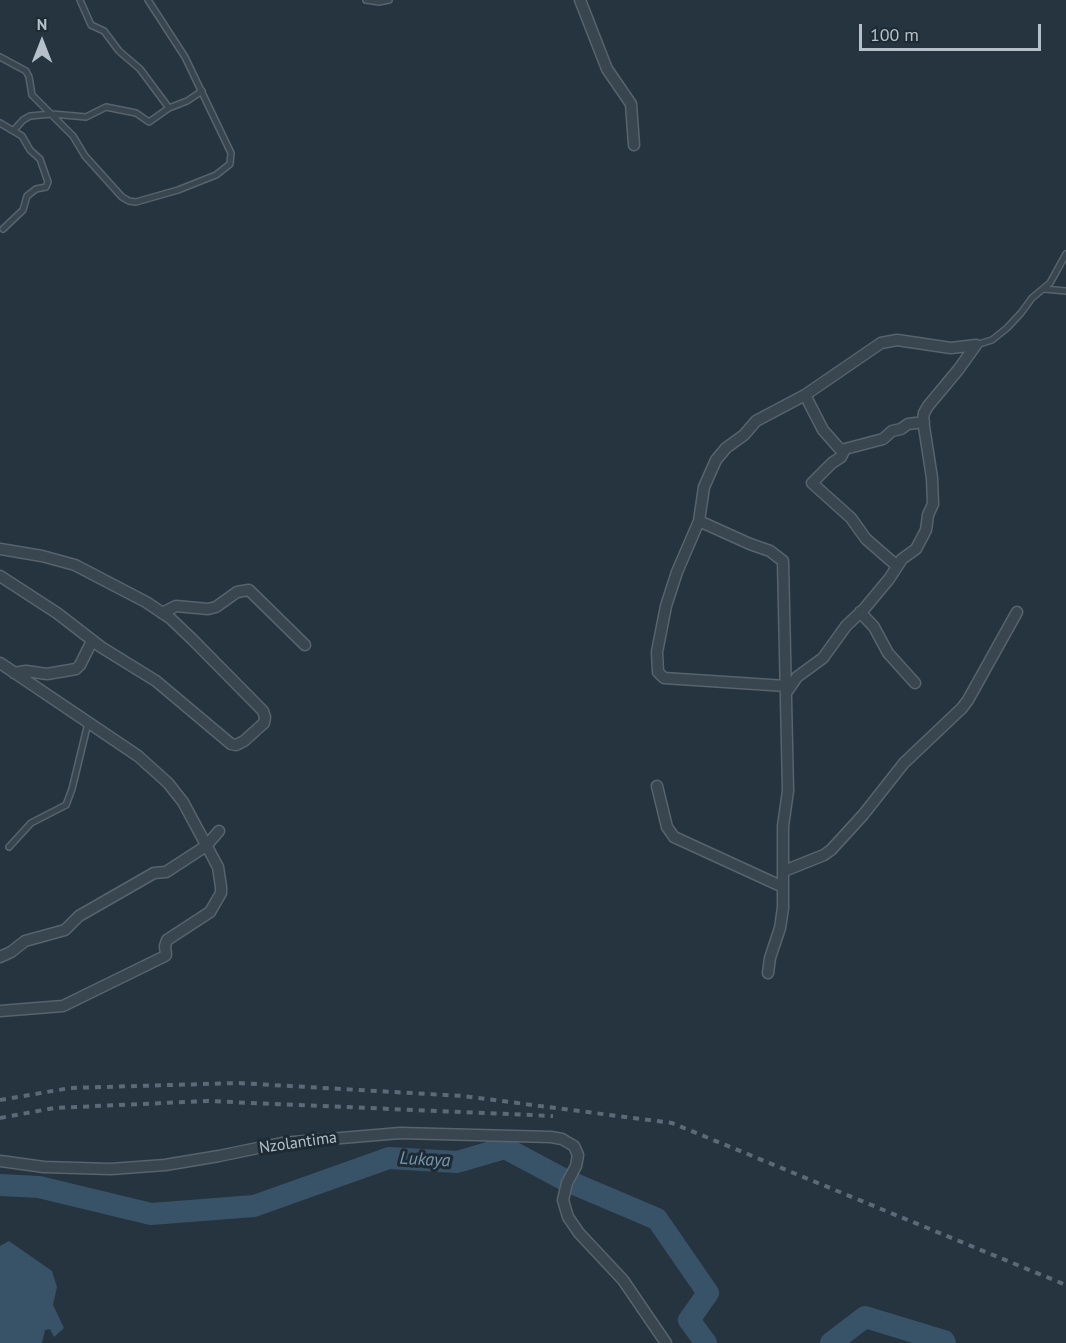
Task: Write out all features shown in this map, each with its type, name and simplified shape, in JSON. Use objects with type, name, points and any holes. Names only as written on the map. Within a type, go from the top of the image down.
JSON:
[{"type":"street","points":[[580,0],[607,69],[631,104],[634,145]]},
{"type":"street","points":[[786,690],[664,678],[658,672],[657,652],[666,606],[677,572],[699,521],[704,487],[716,460],[760,418],[805,395],[881,343],[897,340],[951,348],[976,345]]},
{"type":"street","points":[[786,690],[797,676],[823,658],[846,626],[889,579],[897,566],[916,549],[926,530],[928,514],[933,504],[924,413],[976,345]]},
{"type":"street","points":[[805,395],[823,430],[841,450],[883,439],[908,424],[924,422]]},
{"type":"street","points":[[845,449],[841,458],[813,481],[813,485],[851,518],[866,539],[897,566]]},
{"type":"street","points":[[699,521],[770,551],[783,561],[788,791],[783,826],[784,871],[780,928],[768,972]]},
{"type":"street","points":[[0,549],[42,556],[75,565],[122,588],[162,613],[193,640],[263,711],[264,723],[244,741],[236,745],[231,744],[156,681],[92,641],[57,613],[0,576]]},
{"type":"street","points":[[162,613],[176,606],[208,609],[216,607],[237,592],[249,590],[305,645]]},
{"type":"street","points":[[860,612],[874,627],[888,653],[915,683]]},
{"type":"street","points":[[784,871],[831,850],[863,816],[904,763],[962,708],[1017,612]]},
{"type":"street","points":[[14,673],[26,671],[47,674],[76,669],[92,641]]},
{"type":"street","points":[[0,663],[138,756],[168,783],[188,810],[219,870],[220,893],[210,912],[167,940],[166,955],[63,1006],[0,1011]]},
{"type":"street","points":[[657,786],[667,827],[674,837],[783,887]]},
{"type":"street","points":[[0,957],[25,941],[64,930],[79,916],[154,873],[166,872],[206,846],[219,831]]},
{"type":"street","name":"Nzolantima","points":[[0,1161],[44,1167],[111,1169],[219,1156],[282,1143],[411,1133],[562,1139],[574,1146],[578,1155],[576,1166],[567,1183],[562,1200],[568,1217],[579,1233],[623,1280],[666,1343]]},
{"type":"lane","points":[[80,0],[91,25],[104,31],[119,51],[140,69],[169,108]]},
{"type":"lane","points":[[0,57],[26,71],[32,95],[73,136],[85,156],[122,197],[136,202],[178,190],[216,175],[230,164],[231,153],[185,57],[148,0]]},
{"type":"lane","points":[[366,0],[379,2],[388,0]]},
{"type":"lane","points":[[14,130],[30,116],[52,114],[86,117],[106,107],[136,113],[149,122],[202,90]]},
{"type":"lane","points":[[0,123],[22,136],[30,150],[40,159],[48,185],[36,189],[27,196],[23,210],[3,229]]},
{"type":"lane","points":[[976,345],[992,340],[1021,313],[1032,298],[1056,274],[1066,254]]},
{"type":"lane","points":[[1043,289],[1066,291]]},
{"type":"lane","points":[[9,847],[37,819],[66,805],[88,723]]},
{"type":"water","points":[[9,1241],[52,1271],[57,1287],[53,1305],[64,1328],[54,1337],[50,1329],[45,1330],[42,1343],[0,1343],[0,1246]]},
{"type":"waterway","name":"Lukaya","points":[[0,1185],[39,1187],[151,1214],[254,1206],[389,1158],[457,1162],[505,1148],[565,1180],[657,1219],[708,1293],[689,1320],[706,1343]]},
{"type":"waterway","name":"Lukaya","points":[[831,1343],[865,1317],[945,1343]]},
{"type":"railway","points":[[0,1100],[70,1088],[238,1083],[463,1096],[672,1123],[1066,1285]]},
{"type":"railway","points":[[0,1118],[54,1108],[207,1101],[553,1116]]}]
